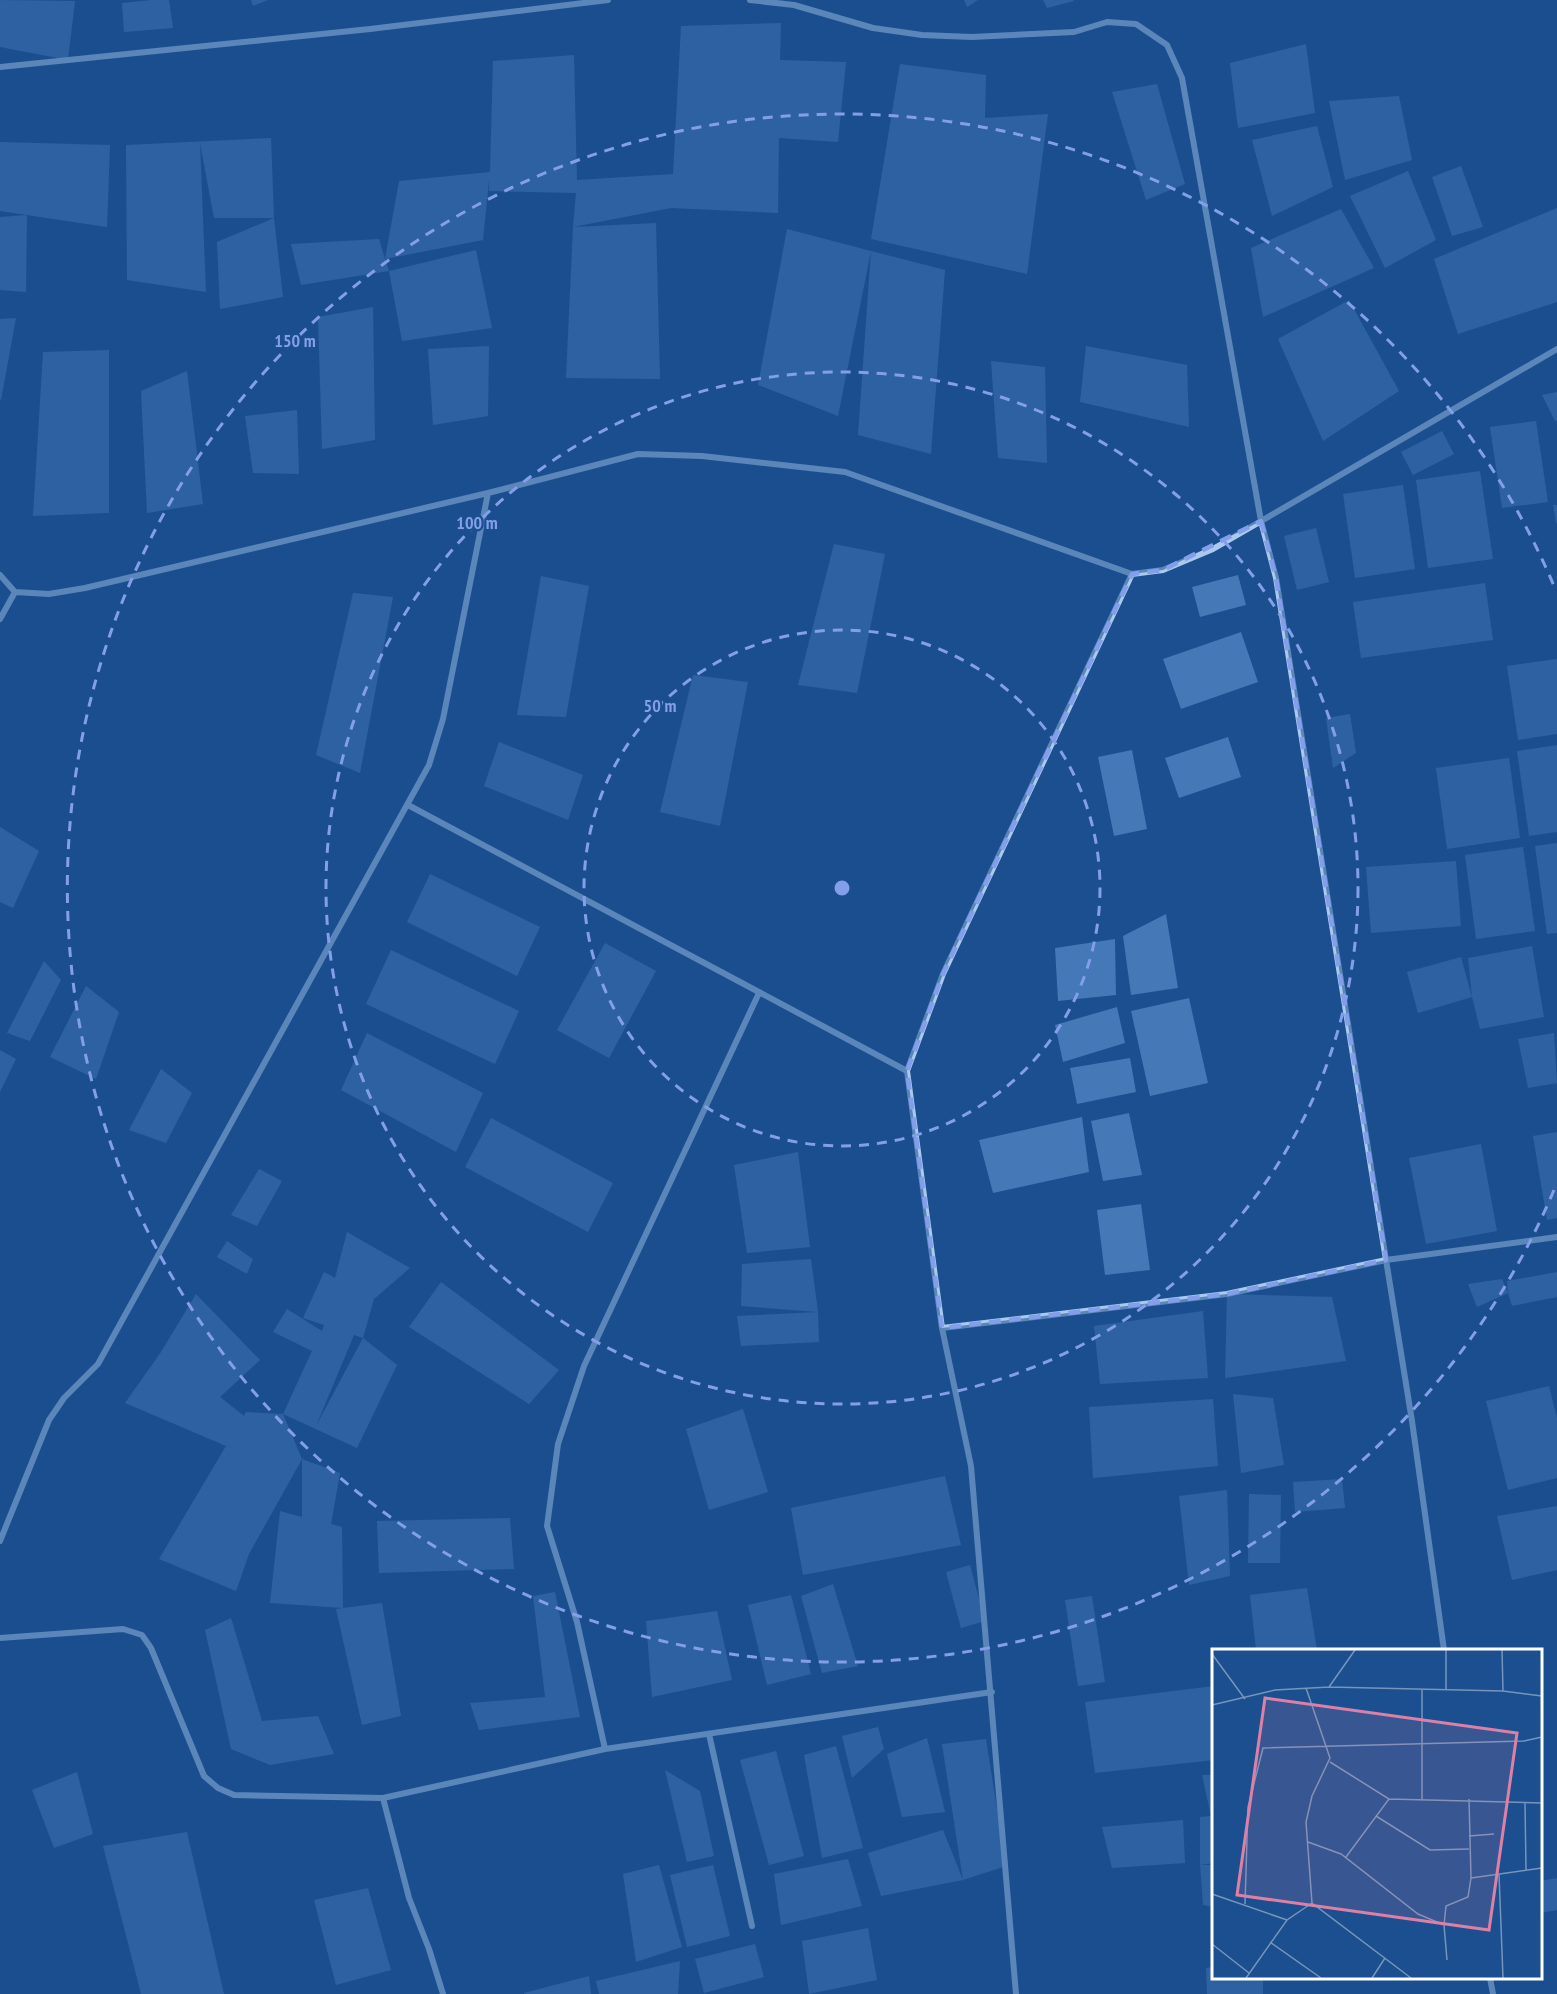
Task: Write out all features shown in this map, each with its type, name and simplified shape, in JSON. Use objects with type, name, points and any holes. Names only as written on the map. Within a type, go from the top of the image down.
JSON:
[{"type":"street","points":[[0,67],[370,29],[608,0]]},
{"type":"street","points":[[750,0],[794,5],[873,28],[922,35],[972,37],[1074,32],[1107,22],[1136,24],[1167,45],[1182,78],[1261,521],[1276,578],[1386,1260],[1444,1649]]},
{"type":"street","points":[[0,575],[15,592],[49,594],[85,588],[488,493],[639,454],[702,456],[845,472],[1132,574],[1163,570],[1213,549],[1557,349]]},
{"type":"street","points":[[0,1541],[50,1420],[64,1398],[98,1364],[110,1338],[228,1133],[429,765],[443,719],[488,493]]},
{"type":"street","points":[[1016,1994],[971,1466],[942,1329],[907,1071],[943,974],[1132,574]]},
{"type":"street","points":[[0,619],[15,592]]},
{"type":"street","points":[[408,805],[907,1071]]},
{"type":"street","points":[[605,1749],[577,1622],[548,1526],[558,1444],[584,1366],[759,993]]},
{"type":"street","points":[[942,1329],[1227,1294],[1386,1260],[1557,1237]]},
{"type":"street","points":[[0,1638],[123,1629],[142,1635],[151,1648],[204,1776],[218,1788],[234,1795],[383,1798],[605,1749],[992,1692]]},
{"type":"street","points":[[709,1734],[752,1926]]},
{"type":"street","points":[[383,1798],[409,1898],[429,1949],[443,1994]]},
{"type":"street","points":[[1490,1979],[1492,1994]]},
{"type":"highlighted area","points":[[1261,521],[1276,578],[1386,1260],[1227,1294],[942,1328],[907,1071],[943,974],[1132,574],[1163,570]]},
{"type":"building","points":[[0,0],[75,1],[68,60],[0,47]]},
{"type":"building","points":[[169,0],[173,28],[124,32],[122,3]]},
{"type":"building","points":[[251,0],[268,0],[253,6]]},
{"type":"building","points":[[964,0],[978,0],[967,7]]},
{"type":"building","points":[[1043,0],[1073,0],[1074,1],[1047,8]]},
{"type":"building","points":[[781,23],[780,60],[846,62],[838,142],[779,138],[778,213],[671,208],[573,227],[576,193],[489,191],[489,180],[483,240],[385,259],[399,181],[490,172],[493,61],[574,55],[577,180],[673,174],[681,26]]},
{"type":"building","points":[[1306,44],[1315,113],[1238,128],[1230,63]]},
{"type":"building","points":[[900,64],[986,75],[985,118],[1048,114],[1027,274],[871,239]]},
{"type":"building","points":[[1157,84],[1185,184],[1146,200],[1112,92]]},
{"type":"building","points":[[1399,96],[1412,160],[1345,180],[1329,101]]},
{"type":"building","points":[[1317,126],[1333,187],[1272,216],[1252,140]]},
{"type":"building","points":[[271,138],[274,218],[214,218],[200,143],[206,292],[127,280],[126,145]]},
{"type":"building","points":[[0,142],[110,145],[107,227],[0,211]]},
{"type":"building","points":[[1461,166],[1483,227],[1452,236],[1432,177]]},
{"type":"building","points":[[1408,171],[1436,240],[1385,268],[1350,196]]},
{"type":"building","points":[[1557,208],[1557,302],[1458,334],[1434,259]]},
{"type":"building","points":[[1341,209],[1374,268],[1263,317],[1251,248]]},
{"type":"building","points":[[27,215],[26,292],[0,290],[0,217]]},
{"type":"building","points":[[274,218],[283,297],[220,309],[217,242]]},
{"type":"building","points":[[656,223],[660,379],[566,378],[573,227]]},
{"type":"building","points":[[787,229],[871,251],[838,416],[758,385]]},
{"type":"building","points":[[379,239],[389,271],[301,285],[291,244]]},
{"type":"building","points":[[476,250],[492,328],[402,341],[389,271]]},
{"type":"building","points":[[871,251],[945,270],[931,454],[858,435]]},
{"type":"building","points":[[1349,300],[1399,391],[1323,441],[1278,339]]},
{"type":"building","points":[[373,307],[375,440],[322,449],[318,317]]},
{"type":"building","points":[[16,318],[1,400],[0,319]]},
{"type":"building","points":[[489,346],[488,416],[433,425],[428,349]]},
{"type":"building","points":[[1086,346],[1187,365],[1189,427],[1080,402]]},
{"type":"building","points":[[109,350],[109,513],[33,516],[43,352]]},
{"type":"building","points":[[991,361],[1045,367],[1047,463],[998,458]]},
{"type":"building","points":[[187,371],[203,504],[147,513],[141,391]]},
{"type":"building","points":[[1557,392],[1557,421],[1555,421],[1542,395]]},
{"type":"building","points":[[297,410],[299,474],[253,473],[245,416]]},
{"type":"building","points":[[1536,421],[1548,502],[1502,508],[1490,427]]},
{"type":"building","points":[[1442,431],[1454,454],[1413,475],[1401,452]]},
{"type":"building","points":[[1480,471],[1493,559],[1428,568],[1416,480]]},
{"type":"building","points":[[1403,485],[1415,569],[1355,578],[1343,494]]},
{"type":"building","points":[[1553,505],[1557,505],[1557,523],[1556,523]]},
{"type":"building","points":[[1316,528],[1329,582],[1297,590],[1284,536]]},
{"type":"building","points":[[834,544],[885,554],[857,693],[798,685]]},
{"type":"building","points":[[1238,575],[1246,605],[1200,617],[1192,587]]},
{"type":"building","points":[[541,576],[589,586],[566,717],[517,715]]},
{"type":"building","points":[[1485,583],[1493,640],[1361,658],[1353,602]]},
{"type":"building","points":[[353,593],[393,597],[360,773],[316,755]]},
{"type":"building","points":[[1241,632],[1258,682],[1181,709],[1163,659]]},
{"type":"building","points":[[1557,659],[1557,734],[1518,740],[1507,666]]},
{"type":"building","points":[[693,675],[748,682],[720,826],[660,812]]},
{"type":"building","points":[[1350,714],[1356,753],[1333,768],[1326,718]]},
{"type":"building","points":[[1228,737],[1241,777],[1179,798],[1165,758]]},
{"type":"building","points":[[499,742],[583,775],[568,820],[484,786]]},
{"type":"building","points":[[1557,745],[1557,832],[1529,836],[1517,751]]},
{"type":"building","points":[[1132,750],[1147,829],[1114,836],[1098,757]]},
{"type":"building","points":[[1509,758],[1520,838],[1447,849],[1436,768]]},
{"type":"building","points":[[0,827],[39,851],[13,908],[0,902]]},
{"type":"building","points":[[1557,843],[1557,933],[1547,934],[1535,846]]},
{"type":"building","points":[[1523,847],[1535,931],[1476,939],[1465,855]]},
{"type":"building","points":[[1456,861],[1461,926],[1371,933],[1366,867]]},
{"type":"building","points":[[430,874],[540,927],[517,976],[407,922]]},
{"type":"building","points":[[1166,914],[1178,988],[1131,995],[1123,936]]},
{"type":"building","points":[[1115,939],[1116,995],[1058,1001],[1055,948]]},
{"type":"building","points":[[605,943],[656,971],[609,1058],[557,1030]]},
{"type":"building","points":[[1532,946],[1544,1017],[1480,1029],[1472,997],[1468,958]]},
{"type":"building","points":[[391,950],[519,1011],[495,1064],[366,1004]]},
{"type":"building","points":[[1461,957],[1472,997],[1418,1013],[1407,972]]},
{"type":"building","points":[[44,961],[61,980],[30,1041],[7,1033]]},
{"type":"building","points":[[86,986],[119,1012],[96,1079],[50,1057]]},
{"type":"building","points":[[1189,998],[1208,1083],[1150,1096],[1131,1011]]},
{"type":"building","points":[[1117,1007],[1125,1043],[1063,1062],[1055,1025]]},
{"type":"building","points":[[367,1033],[483,1093],[456,1152],[341,1090]]},
{"type":"building","points":[[1554,1033],[1557,1083],[1528,1088],[1518,1039]]},
{"type":"building","points":[[0,1050],[16,1059],[0,1092]]},
{"type":"building","points":[[1130,1058],[1136,1092],[1077,1104],[1070,1068]]},
{"type":"building","points":[[161,1069],[192,1093],[166,1143],[129,1130]]},
{"type":"building","points":[[1129,1113],[1142,1175],[1103,1181],[1091,1121]]},
{"type":"building","points":[[1082,1117],[1089,1172],[993,1193],[979,1140]]},
{"type":"building","points":[[491,1118],[613,1183],[588,1232],[465,1167]]},
{"type":"building","points":[[1557,1132],[1557,1218],[1547,1220],[1533,1136]]},
{"type":"building","points":[[1481,1144],[1497,1231],[1426,1244],[1409,1158]]},
{"type":"building","points":[[798,1152],[810,1247],[747,1253],[734,1165]]},
{"type":"building","points":[[259,1169],[282,1181],[257,1226],[231,1215]]},
{"type":"building","points":[[1141,1204],[1150,1270],[1105,1275],[1097,1210]]},
{"type":"building","points":[[347,1232],[410,1268],[374,1299],[363,1338],[397,1365],[357,1448],[283,1414],[312,1351],[273,1332],[287,1309],[322,1331],[324,1325],[303,1318],[324,1272],[335,1278]],"holes":[[[354,1335],[363,1338],[316,1426]]]},
{"type":"building","points":[[227,1241],[253,1259],[247,1274],[217,1257]]},
{"type":"building","points":[[811,1259],[818,1312],[741,1306],[742,1264]]},
{"type":"building","points":[[1557,1272],[1557,1297],[1512,1306],[1507,1281]]},
{"type":"building","points":[[1502,1279],[1508,1293],[1477,1307],[1468,1284]]},
{"type":"building","points":[[441,1282],[559,1370],[529,1404],[409,1327]]},
{"type":"building","points":[[196,1294],[260,1360],[220,1397],[244,1416],[246,1412],[283,1414],[302,1459],[249,1554],[236,1591],[159,1559],[226,1446],[125,1403],[161,1352]]},
{"type":"building","points":[[1227,1294],[1332,1297],[1346,1361],[1225,1378]]},
{"type":"building","points":[[1203,1311],[1208,1378],[1100,1384],[1094,1326]]},
{"type":"building","points":[[818,1312],[819,1342],[741,1346],[737,1316]]},
{"type":"building","points":[[1549,1386],[1557,1418],[1557,1478],[1508,1490],[1486,1401]]},
{"type":"building","points":[[1233,1394],[1273,1398],[1284,1465],[1241,1473]]},
{"type":"building","points":[[1213,1399],[1218,1466],[1093,1478],[1089,1407]]},
{"type":"building","points":[[743,1409],[768,1492],[709,1510],[686,1429]]},
{"type":"building","points":[[302,1459],[340,1473],[331,1524],[342,1527],[343,1608],[270,1603],[280,1511],[302,1517]]},
{"type":"building","points":[[945,1476],[961,1545],[803,1575],[791,1508]]},
{"type":"building","points":[[1342,1479],[1345,1508],[1295,1512],[1293,1482]]},
{"type":"building","points":[[1227,1490],[1230,1576],[1189,1585],[1179,1496]]},
{"type":"building","points":[[1249,1494],[1281,1495],[1280,1563],[1248,1563]]},
{"type":"building","points":[[1557,1506],[1557,1570],[1512,1580],[1497,1516]]},
{"type":"building","points":[[510,1518],[514,1569],[379,1573],[377,1521]]},
{"type":"building","points":[[970,1565],[985,1621],[961,1628],[946,1572]]},
{"type":"building","points":[[833,1584],[858,1666],[822,1673],[801,1596]]},
{"type":"building","points":[[1307,1588],[1317,1649],[1256,1649],[1250,1595]]},
{"type":"building","points":[[555,1592],[580,1717],[479,1730],[470,1703],[545,1697],[533,1596]]},
{"type":"building","points":[[791,1595],[811,1674],[767,1685],[748,1605]]},
{"type":"building","points":[[1092,1596],[1105,1682],[1078,1686],[1065,1600]]},
{"type":"building","points":[[382,1603],[401,1716],[362,1725],[336,1609]]},
{"type":"building","points":[[717,1611],[732,1680],[652,1697],[646,1621]]},
{"type":"building","points":[[231,1618],[262,1721],[318,1716],[334,1754],[270,1765],[231,1749],[205,1630]]},
{"type":"building","points":[[1212,1686],[1212,1760],[1095,1773],[1085,1702]]},
{"type":"building","points":[[878,1727],[884,1749],[852,1778],[842,1736]]},
{"type":"building","points":[[927,1738],[945,1812],[902,1817],[887,1754]]},
{"type":"building","points":[[986,1739],[1006,1866],[963,1880],[942,1744]]},
{"type":"building","points":[[836,1746],[863,1848],[822,1858],[804,1755]]},
{"type":"building","points":[[776,1751],[804,1856],[769,1865],[740,1760]]},
{"type":"building","points":[[665,1770],[700,1791],[714,1856],[687,1862]]},
{"type":"building","points":[[77,1772],[93,1834],[54,1848],[32,1790]]},
{"type":"building","points":[[1202,1775],[1212,1775],[1212,1863],[1200,1865],[1200,1817],[1211,1816]]},
{"type":"building","points":[[1183,1820],[1185,1863],[1112,1868],[1102,1827]]},
{"type":"building","points":[[943,1830],[963,1880],[881,1896],[868,1853]]},
{"type":"building","points":[[187,1832],[224,1994],[141,1994],[103,1846]]},
{"type":"building","points":[[848,1859],[862,1906],[781,1925],[774,1874]]},
{"type":"building","points":[[659,1865],[682,1947],[636,1962],[623,1874]]},
{"type":"building","points":[[713,1865],[730,1936],[687,1947],[670,1875]]},
{"type":"building","points":[[1200,1865],[1212,1865],[1212,1907],[1203,1905]]},
{"type":"building","points":[[1557,1878],[1557,1910],[1542,1913],[1542,1881]]},
{"type":"building","points":[[368,1888],[391,1970],[336,1985],[314,1900]]},
{"type":"building","points":[[868,1928],[877,1980],[809,1994],[802,1941]]},
{"type":"building","points":[[755,1944],[764,1977],[704,1993],[695,1959]]},
{"type":"building","points":[[680,1961],[678,1994],[599,1994],[596,1981]]},
{"type":"building","points":[[1212,1967],[1212,1979],[1263,1979],[1263,1994],[1207,1994],[1206,1968]]},
{"type":"building","points":[[589,1976],[591,1994],[524,1994],[524,1993]]}]
